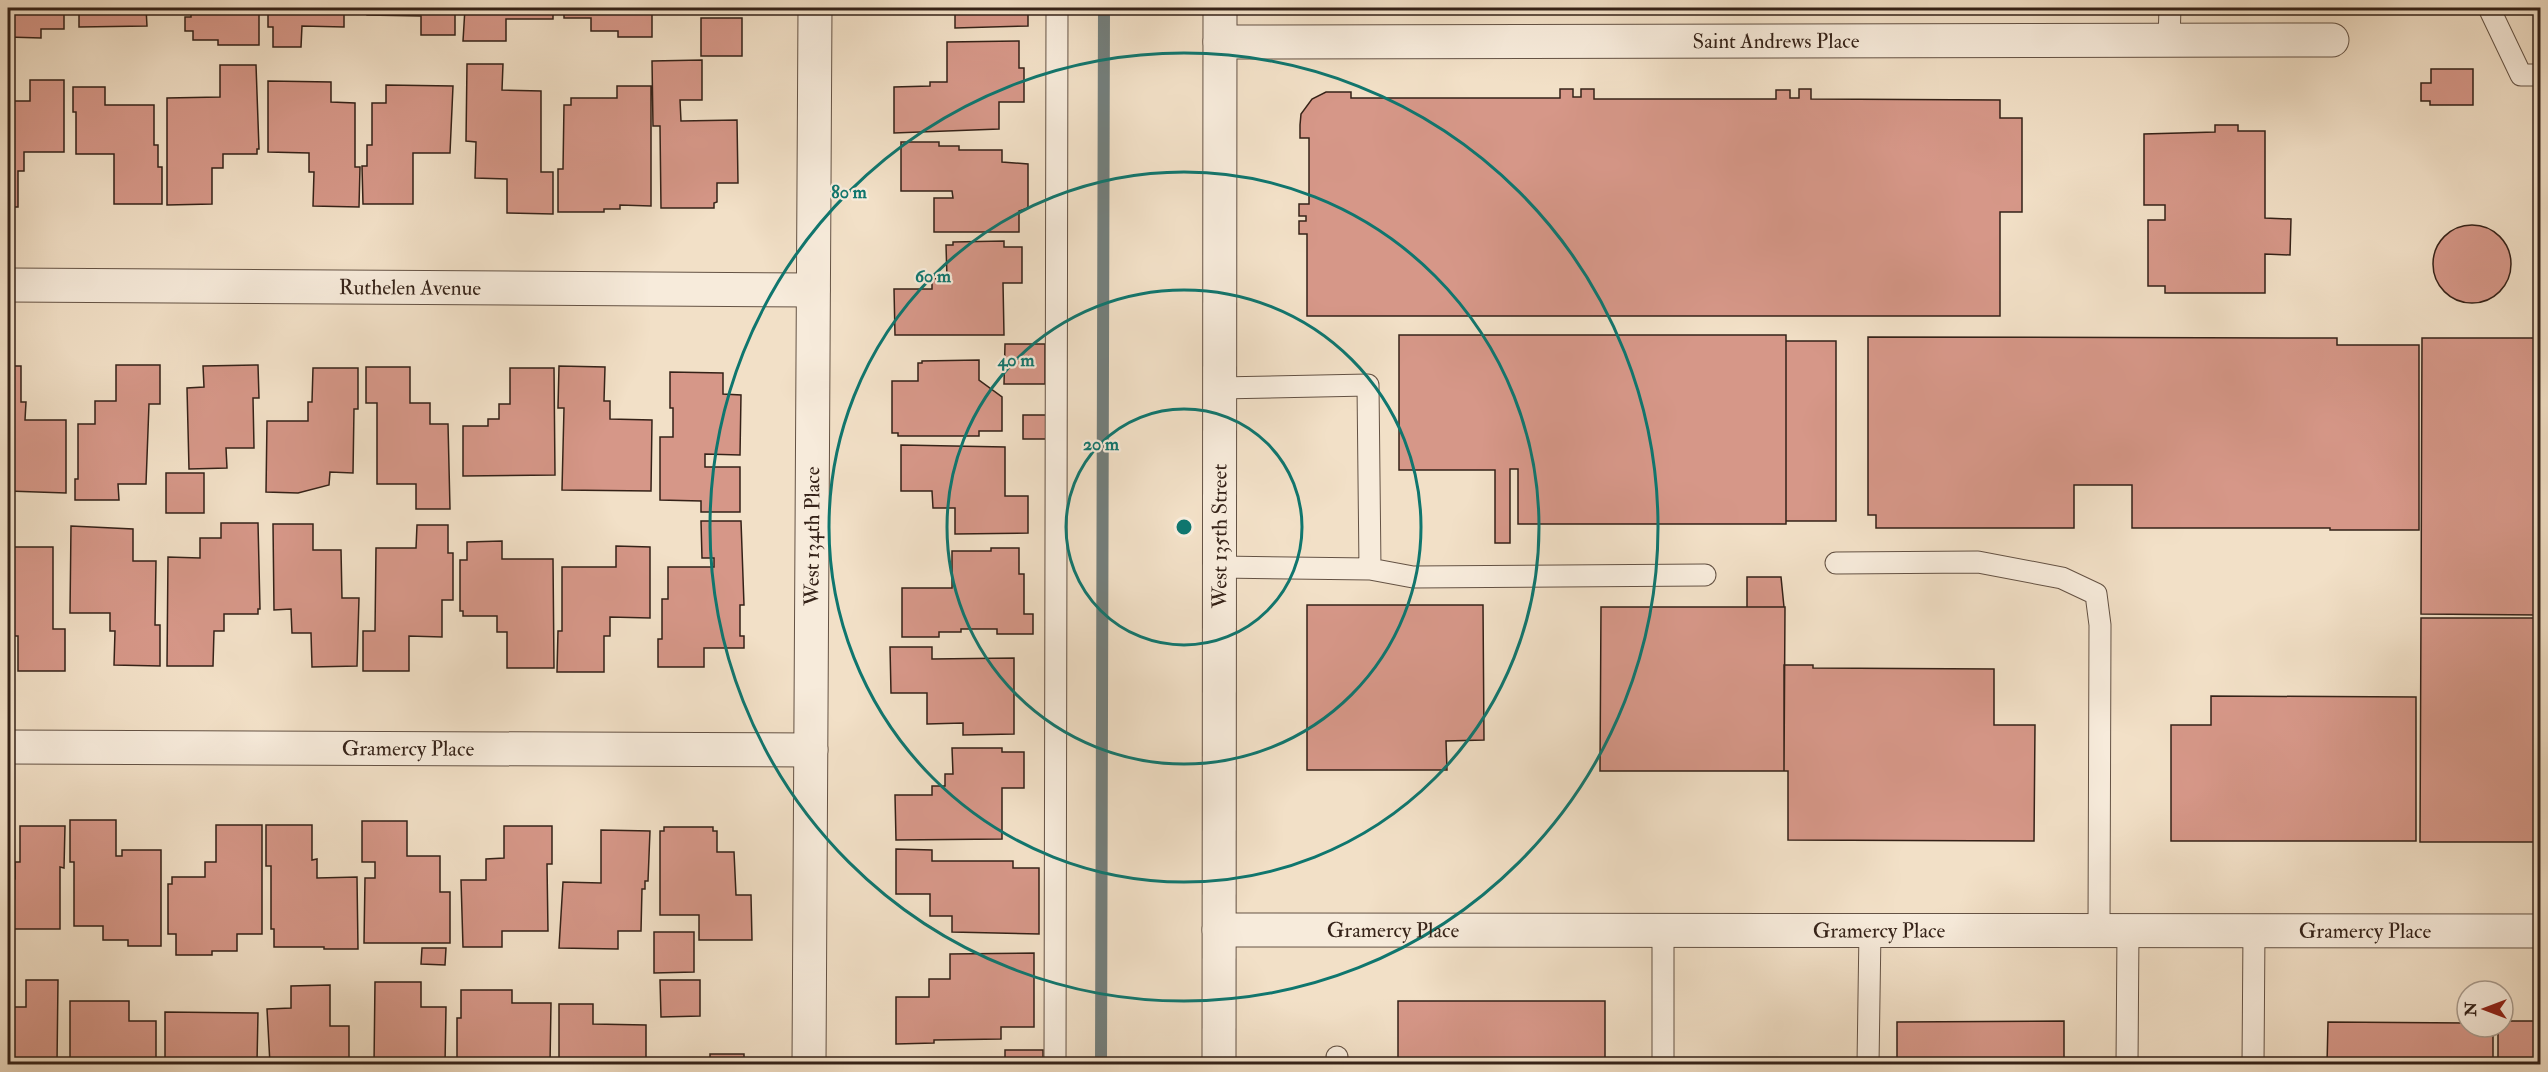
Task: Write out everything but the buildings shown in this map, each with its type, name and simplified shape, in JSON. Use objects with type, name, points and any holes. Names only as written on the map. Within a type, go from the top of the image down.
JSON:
[{"type":"street","name":"West 134th Place","points":[[809,1065],[815,8]]},
{"type":"street","name":"West 135th Street","points":[[1219,1065],[1220,8]]},
{"type":"street","name":"Saint Andrews Place","points":[[1220,42],[2332,40]]},
{"type":"street","name":"Ruthelen Avenue","points":[[8,285],[813,290]]},
{"type":"street","name":"Gramercy Place","points":[[8,747],[811,750]]},
{"type":"street","name":"Gramercy Place","points":[[1219,930],[2541,931]]},
{"type":"lane","points":[[1055,1065],[1057,8]]},
{"type":"lane","points":[[2169,40],[2170,8]]},
{"type":"lane","points":[[2489,8],[2521,75],[2541,75]]},
{"type":"lane","points":[[1219,388],[1368,385],[1370,569]]},
{"type":"lane","points":[[1836,563],[1978,562],[2062,578],[2096,594],[2100,625],[2113,931],[2127,1065]]},
{"type":"lane","points":[[1219,567],[1370,569],[1413,578],[1705,575]]},
{"type":"lane","points":[[1664,930],[1664,1065]]},
{"type":"lane","points":[[1868,1065],[1870,930]]},
{"type":"lane","points":[[2253,1065],[2254,931]]},
{"type":"waterway","points":[[1101,1064],[1104,8]]}]
